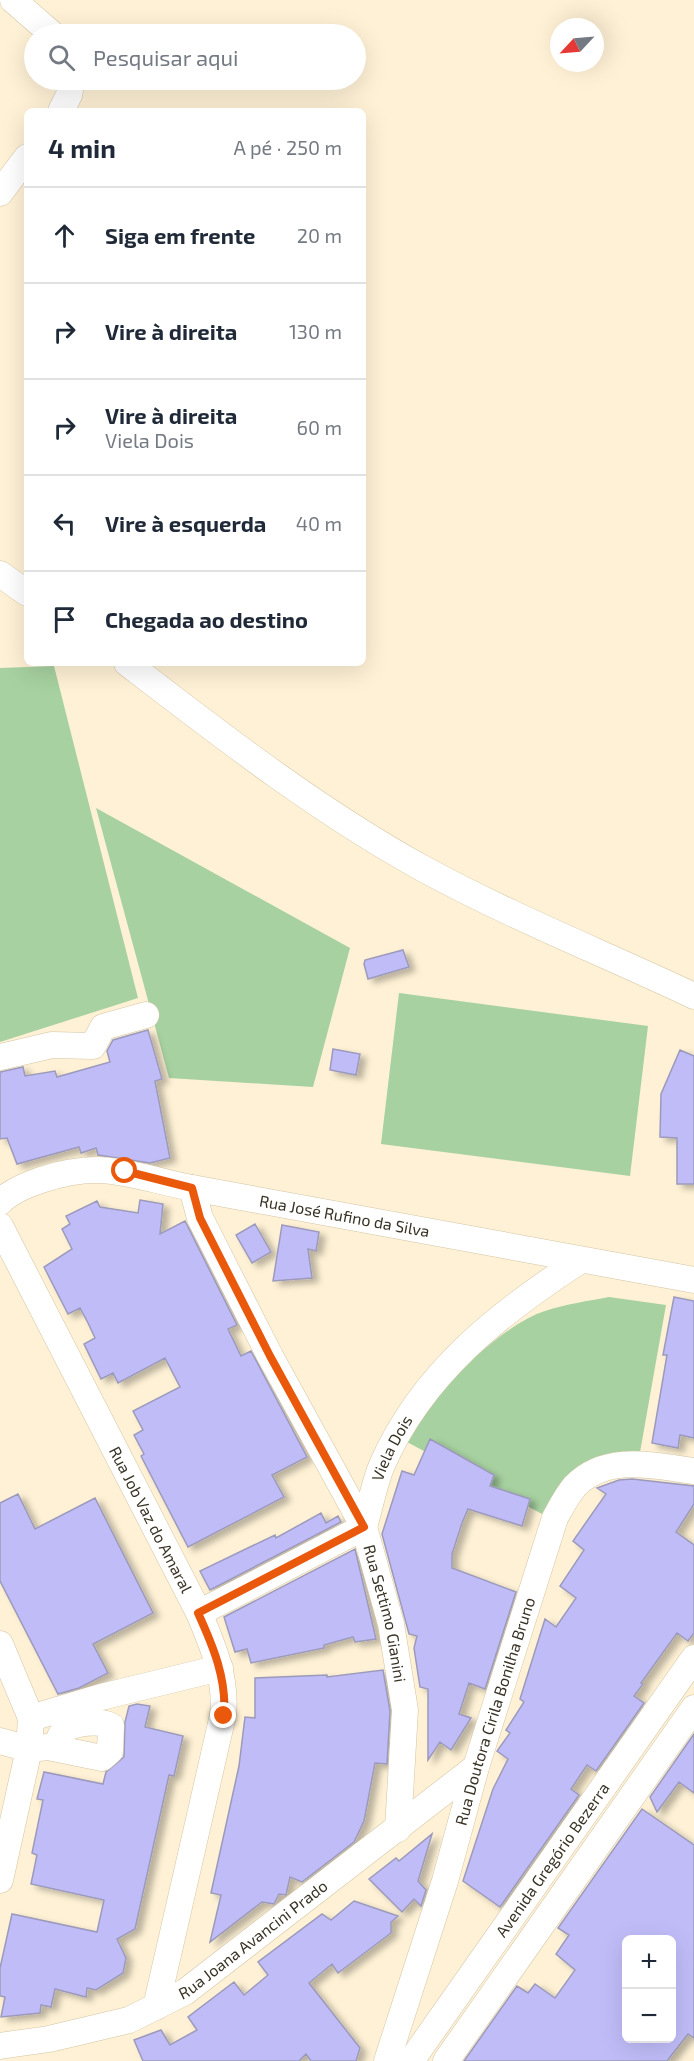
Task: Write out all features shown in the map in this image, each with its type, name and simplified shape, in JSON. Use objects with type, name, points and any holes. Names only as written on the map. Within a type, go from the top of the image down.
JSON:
[{"type":"street","points":[[13,0],[41,24]]},
{"type":"street","points":[[62,108],[70,90]]},
{"type":"street","points":[[0,193],[24,161]]},
{"type":"street","points":[[0,574],[24,591]]},
{"type":"street","points":[[131,666],[251,758],[421,867],[500,909],[694,996]]},
{"type":"street","points":[[0,1057],[52,1045],[93,1046],[103,1027],[146,1015]]},
{"type":"street","name":"Rua José Rufino da Silva","points":[[0,1202],[30,1183],[74,1170],[97,1168],[125,1171],[192,1188],[694,1280]]},
{"type":"street","name":"Rua Settimo Gianini","points":[[192,1188],[200,1218],[264,1345],[364,1527],[391,1624],[404,1700],[398,1829]]},
{"type":"street","name":"Rua Job Vaz do Amaral","points":[[0,1226],[198,1613],[220,1668],[225,1701],[224,1716],[156,2007]]},
{"type":"street","name":"Viela Dois","points":[[364,1527],[381,1467],[405,1419],[434,1380],[486,1328],[532,1292],[581,1260]]},
{"type":"street","name":"Rua Doutora Cirila Bonilha Bruno","points":[[387,2061],[445,1881],[476,1767],[555,1518],[573,1488],[587,1475],[613,1465],[631,1463],[694,1471]]},
{"type":"street","points":[[198,1613],[364,1527]]},
{"type":"street","points":[[0,1644],[32,1718],[29,1749],[0,1880]]},
{"type":"street","name":"Avenida Gregório Bezerra","points":[[411,2061],[694,1658]]},
{"type":"street","points":[[32,1718],[101,1697],[220,1668]]},
{"type":"street","name":"Avenida Gregório Bezerra","points":[[446,2061],[694,1708]]},
{"type":"street","points":[[0,1741],[29,1749],[57,1749]]},
{"type":"street","name":"Rua Joana Avancini Prado","points":[[0,2046],[96,2029],[129,2020],[156,2007],[210,1974],[476,1767]]},
{"type":"green space","points":[[54,666],[138,998],[0,1042],[0,668]]},
{"type":"green space","points":[[96,808],[350,948],[313,1087],[169,1078]]},
{"type":"green space","points":[[399,993],[648,1026],[630,1176],[381,1144]]},
{"type":"green space","points":[[609,1297],[666,1305],[639,1458],[563,1481],[542,1514],[407,1442],[429,1406],[446,1386],[487,1347],[508,1331],[545,1311]]},
{"type":"building","points":[[403,950],[409,967],[368,979],[365,960]]},
{"type":"building","points":[[148,1030],[162,1079],[155,1081],[170,1158],[150,1163],[98,1155],[96,1148],[81,1153],[79,1147],[17,1164],[7,1138],[0,1139],[0,1072],[23,1067],[25,1076],[55,1071],[57,1077],[110,1062],[107,1051],[113,1040]]},
{"type":"building","points":[[333,1049],[360,1054],[356,1075],[330,1070]]},
{"type":"building","points":[[680,1050],[694,1056],[694,1184],[677,1184],[677,1138],[660,1137],[661,1094]]},
{"type":"building","points":[[140,1200],[163,1204],[160,1234],[185,1221],[237,1325],[228,1329],[241,1356],[251,1351],[307,1457],[272,1475],[284,1497],[188,1547],[141,1456],[144,1454],[134,1435],[143,1430],[133,1411],[180,1387],[165,1358],[118,1383],[113,1373],[101,1379],[84,1344],[95,1338],[88,1323],[80,1308],[68,1314],[44,1267],[72,1249],[62,1229],[70,1224],[66,1216],[97,1201],[100,1207],[138,1213]]},
{"type":"building","points":[[255,1224],[271,1252],[252,1263],[236,1235]]},
{"type":"building","points":[[282,1225],[319,1232],[316,1251],[308,1249],[312,1278],[273,1281]]},
{"type":"building","points":[[674,1297],[694,1301],[694,1438],[680,1435],[678,1448],[652,1443],[667,1355],[663,1355]]},
{"type":"building","points":[[430,1439],[494,1475],[490,1486],[530,1499],[522,1526],[468,1509],[462,1523],[452,1554],[452,1568],[516,1592],[485,1689],[469,1683],[459,1714],[471,1718],[451,1750],[440,1742],[428,1760],[428,1689],[420,1687],[414,1648],[417,1636],[409,1634],[382,1534],[402,1471],[414,1475]]},
{"type":"building","points":[[632,1479],[694,1486],[694,1504],[676,1532],[694,1545],[694,1633],[688,1641],[677,1633],[641,1683],[643,1684],[634,1696],[644,1703],[596,1771],[587,1765],[571,1789],[579,1795],[500,1907],[463,1881],[493,1789],[508,1759],[497,1751],[510,1733],[506,1730],[524,1702],[520,1699],[545,1619],[556,1627],[576,1598],[560,1586],[584,1550],[573,1541],[606,1494],[597,1488],[619,1480]]},
{"type":"building","points":[[18,1494],[35,1529],[95,1498],[153,1613],[93,1644],[108,1673],[79,1688],[58,1694],[0,1581],[0,1503]]},
{"type":"building","points":[[321,1513],[326,1523],[338,1516],[341,1522],[210,1590],[200,1571],[275,1535],[276,1538]]},
{"type":"building","points":[[355,1549],[376,1639],[355,1642],[353,1637],[324,1645],[324,1648],[251,1663],[247,1649],[235,1652],[224,1617]]},
{"type":"building","points":[[383,1670],[390,1711],[387,1764],[375,1763],[364,1821],[354,1842],[302,1882],[290,1877],[286,1895],[279,1894],[274,1904],[262,1902],[210,1942],[221,1895],[211,1893],[239,1766],[245,1717],[255,1718],[255,1678],[327,1675],[327,1677]]},
{"type":"building","points":[[137,1704],[150,1706],[145,1727],[183,1736],[174,1776],[169,1775],[135,1929],[117,1939],[126,1958],[123,1973],[96,1990],[87,1988],[86,1997],[55,1989],[51,2007],[41,2005],[40,2013],[1,2017],[5,1997],[0,1996],[0,1968],[12,1914],[97,1932],[104,1900],[31,1884],[37,1855],[32,1853],[43,1800],[37,1799],[44,1772],[103,1784],[106,1772],[124,1757],[125,1722],[129,1706]]},
{"type":"building","points":[[694,1734],[694,1793],[679,1782],[657,1812],[650,1797]]},
{"type":"building","points":[[642,1809],[694,1845],[694,2038],[688,2034],[667,2061],[464,2061],[517,1986],[528,1993],[535,1984],[555,1998],[575,1970],[556,1954],[569,1935],[558,1928]]},
{"type":"building","points":[[432,1834],[418,1881],[426,1890],[421,1906],[414,1899],[402,1912],[369,1879],[396,1858],[399,1861]]},
{"type":"building","points":[[354,1901],[398,1916],[391,1922],[391,1933],[338,1973],[332,1964],[309,1983],[360,2048],[356,2061],[311,2061],[306,2054],[299,2061],[143,2061],[134,2040],[161,2030],[170,2045],[197,2030],[188,2017],[234,1982],[244,1995],[268,1975],[258,1962],[322,1914],[331,1920]]},
{"type":"route","points":[[125,1171],[192,1188],[200,1218],[270,1356],[364,1527],[198,1613],[220,1668],[225,1701],[224,1716]]}]
